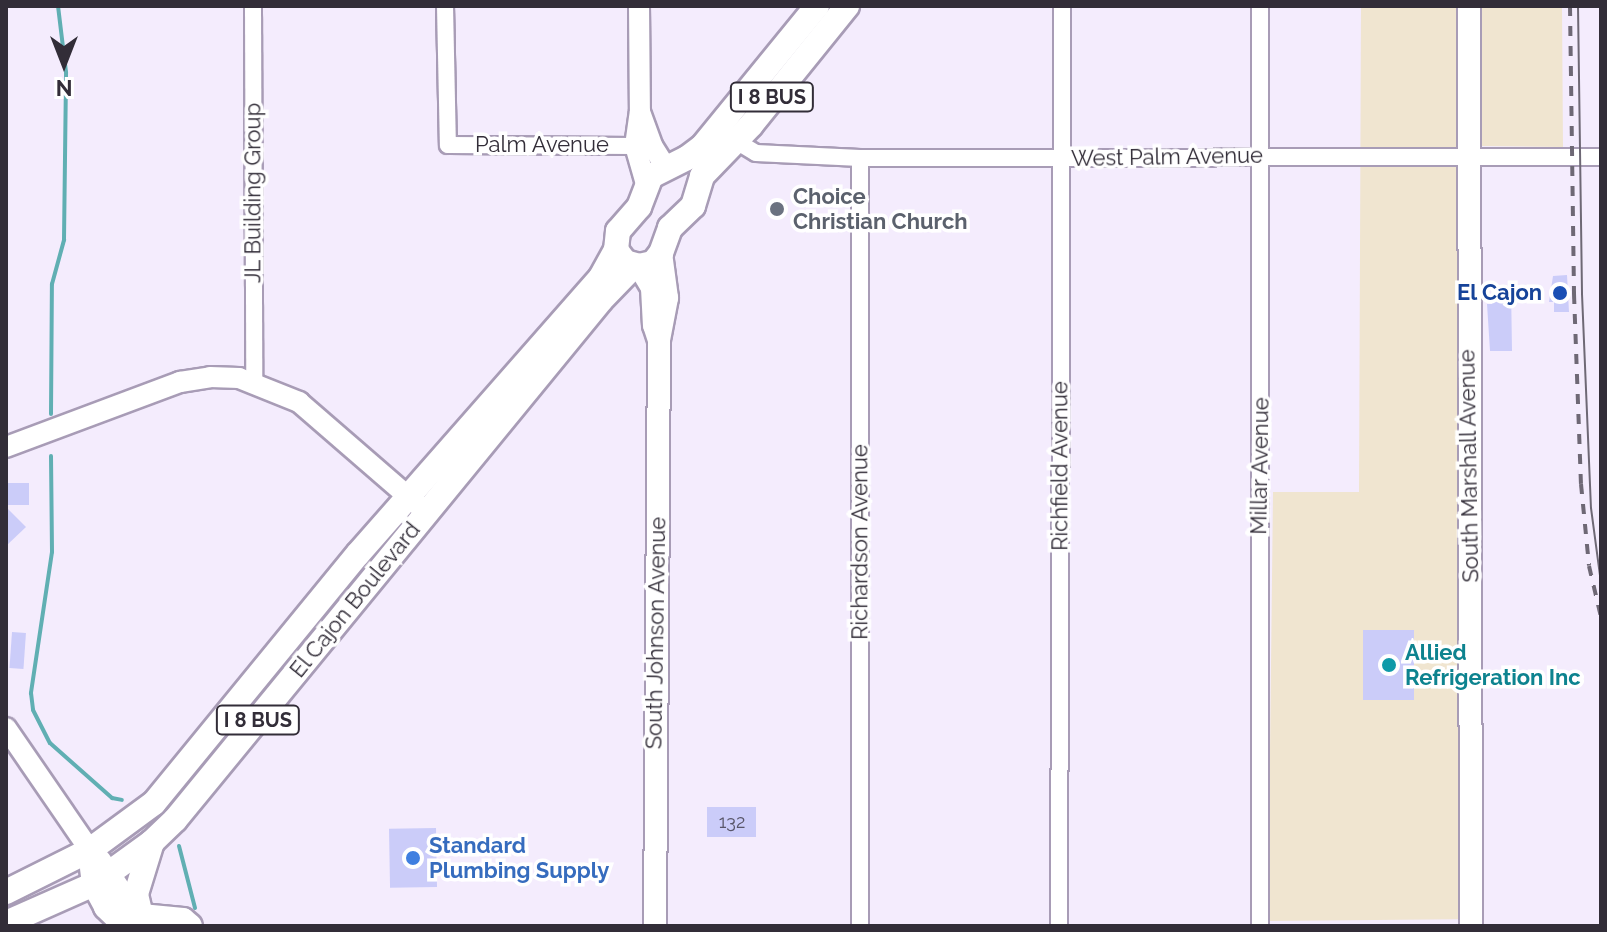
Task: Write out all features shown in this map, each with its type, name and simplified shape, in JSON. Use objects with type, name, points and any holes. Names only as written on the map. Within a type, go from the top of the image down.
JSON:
[{"type":"main road","name":"I 8 BUS","points":[[817,6],[703,146],[670,166],[655,171],[646,184],[639,207],[618,231],[630,261],[653,263],[661,253],[670,228],[693,206],[702,176],[736,141],[847,6]]},
{"type":"main road","name":"South Marshall Avenue","points":[[1469,6],[1471,926]]},
{"type":"main road","points":[[670,166],[685,171],[697,187]]},
{"type":"main road","name":"South Johnson Avenue","points":[[655,926],[659,340],[667,289],[661,253]]},
{"type":"main road","name":"South Johnson Avenue","points":[[630,261],[652,288],[654,325],[659,340]]},
{"type":"main road","name":"El Cajon Boulevard","points":[[90,850],[154,803],[408,496],[601,277],[630,261]]},
{"type":"main road","name":"El Cajon Boulevard","points":[[6,923],[101,879],[152,842],[195,796],[630,261]]},
{"type":"main road","points":[[133,921],[136,894],[152,842]]},
{"type":"main road","name":"I 8 BUS","points":[[6,892],[90,850]]},
{"type":"main road","points":[[90,850],[101,879],[130,907],[133,921]]},
{"type":"main road","points":[[133,921],[183,920],[190,926]]},
{"type":"street","name":"JL Building Group","points":[[253,6],[254,381]]},
{"type":"street","name":"Palm Avenue","points":[[445,6],[448,145],[635,146]]},
{"type":"street","points":[[639,6],[640,112],[635,146],[646,184]]},
{"type":"street","name":"Richfield Avenue","points":[[1059,926],[1062,6]]},
{"type":"street","name":"Millar Avenue","points":[[1260,6],[1260,926]]},
{"type":"street","points":[[640,112],[653,147],[670,166]]},
{"type":"street","name":"West Palm Avenue","points":[[736,141],[756,153],[860,158],[1601,157]]},
{"type":"street","name":"Richardson Avenue","points":[[860,158],[860,926]]},
{"type":"street","points":[[6,447],[180,382],[225,376],[254,381],[299,402],[427,513]]},
{"type":"street","points":[[6,728],[90,850]]},
{"type":"shaded area","points":[[1361,6],[1562,6],[1563,147],[1481,146],[1480,919],[1268,921],[1273,492],[1359,492]]},
{"type":"building","points":[[1567,275],[1569,312],[1554,312],[1554,302],[1549,302],[1553,276]]},
{"type":"building","points":[[1511,286],[1512,351],[1490,351],[1487,304],[1492,304],[1492,287]]},
{"type":"building","points":[[6,483],[29,483],[29,505],[6,505]]},
{"type":"building","points":[[6,507],[26,527],[6,546]]},
{"type":"building","name":"Allied Refrigeration Inc","points":[[1363,630],[1414,630],[1414,700],[1363,700]]},
{"type":"building","points":[[12,632],[26,633],[23,669],[9,668]]},
{"type":"building","points":[[707,807],[756,807],[756,837],[707,837]]},
{"type":"building","name":"Standard Plumbing Supply","points":[[436,828],[437,887],[390,888],[389,829]]},
{"type":"waterway","points":[[51,414],[52,284],[64,240],[66,72],[58,6]]},
{"type":"waterway","points":[[51,456],[52,552],[31,693],[33,710],[50,743],[112,798],[122,800]]},
{"type":"waterway","points":[[179,846],[195,908]]},
{"type":"tram line","points":[[1578,6],[1582,294],[1591,508],[1601,583]]},
{"type":"railway","points":[[1570,6],[1574,294],[1581,484],[1589,566],[1601,617]]},
{"type":"place","name":"Choice Christian Church","points":[[777,209]]},
{"type":"place","name":"El Cajon","points":[[1560,293]]},
{"type":"place","name":"Allied Refrigeration Inc","points":[[1389,665]]},
{"type":"place","name":"Standard Plumbing Supply","points":[[413,858]]}]
